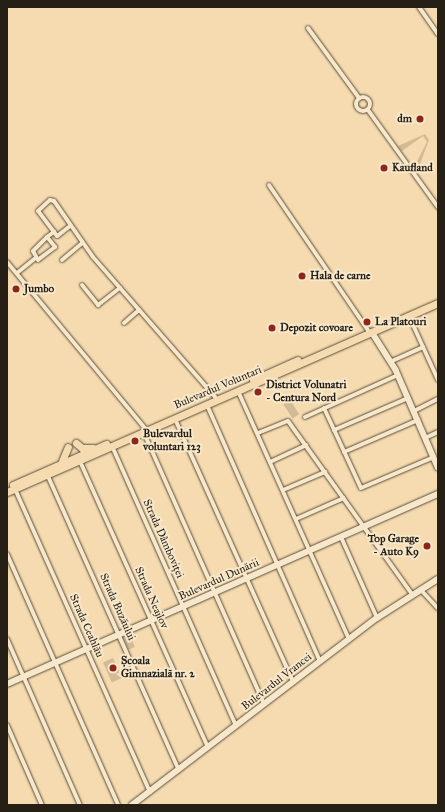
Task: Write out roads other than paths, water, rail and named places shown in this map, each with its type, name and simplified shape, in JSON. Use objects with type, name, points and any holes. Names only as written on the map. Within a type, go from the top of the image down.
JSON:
[{"type":"highway","name":"Bulevardul Voluntari","points":[[7,488],[61,462],[79,458],[112,446],[215,397],[370,331],[438,304]]},
{"type":"highway","name":"Bulevardul Voluntari","points":[[7,492],[79,458],[97,447],[175,419],[370,331],[438,304]]},
{"type":"highway","points":[[76,443],[82,448],[97,447]]},
{"type":"highway","points":[[61,462],[67,454],[68,447]]},
{"type":"street","points":[[419,7],[438,34]]},
{"type":"street","points":[[308,28],[359,98],[369,100],[368,110],[438,207]]},
{"type":"street","points":[[359,98],[356,103],[358,109],[362,111],[368,110]]},
{"type":"street","points":[[269,185],[392,361],[438,467]]},
{"type":"street","points":[[70,226],[57,236],[38,211],[50,200],[56,204],[82,243],[215,397]]},
{"type":"street","points":[[48,238],[55,247],[38,260],[33,251],[54,232]]},
{"type":"street","points":[[62,260],[82,243]]},
{"type":"street","points":[[17,273],[34,259]]},
{"type":"street","points":[[7,262],[144,430],[264,704]]},
{"type":"street","points":[[82,285],[98,305],[120,288]]},
{"type":"street","points":[[124,323],[139,310]]},
{"type":"street","points":[[409,316],[438,380]]},
{"type":"street","points":[[392,361],[424,348]]},
{"type":"street","points":[[305,417],[398,375]]},
{"type":"street","points":[[238,391],[349,639]]},
{"type":"street","points":[[334,430],[408,398]]},
{"type":"street","points":[[414,411],[438,399]]},
{"type":"street","points":[[207,405],[320,661]]},
{"type":"street","points":[[324,408],[361,488],[434,457]]},
{"type":"street","points":[[175,419],[293,682]]},
{"type":"street","points":[[258,433],[286,420],[326,472],[412,594]]},
{"type":"street","points":[[344,452],[418,420]]},
{"type":"street","points":[[425,438],[438,432]]},
{"type":"street","points":[[270,462],[306,445]]},
{"type":"street","name":"Strada Dâmboviței","points":[[112,446],[236,726]]},
{"type":"street","name":"Strada Neajlov","points":[[79,458],[208,747]]},
{"type":"street","points":[[283,490],[326,472]]},
{"type":"street","name":"Strada Buzăului","points":[[47,474],[179,770]]},
{"type":"street","name":"Strada Ceahlău","points":[[15,489],[150,792]]},
{"type":"street","name":"Bulevardul Dunării","points":[[7,684],[247,578],[310,552],[438,494]]},
{"type":"street","points":[[296,519],[344,498]]},
{"type":"street","points":[[341,537],[377,618]]},
{"type":"street","points":[[7,554],[118,805]]},
{"type":"street","name":"Bulevardul Vrancei","points":[[132,805],[377,618],[412,594],[438,579]]},
{"type":"street","points":[[420,589],[438,608]]},
{"type":"street","points":[[7,639],[80,805]]},
{"type":"street","points":[[7,725],[42,805]]},
{"type":"place","name":"dm","points":[[420,119]]},
{"type":"place","name":"Kaufland","points":[[384,168]]},
{"type":"place","name":"Hala de carne","points":[[302,276]]},
{"type":"place","name":"Jumbo","points":[[16,289]]},
{"type":"place","name":"La Platouri","points":[[367,322]]},
{"type":"place","name":"Depozit covoare","points":[[272,328]]},
{"type":"place","name":"District Volunatri - Centura Nord","points":[[258,392]]},
{"type":"place","name":"Bulevardul voluntari 123","points":[[135,441]]},
{"type":"place","name":"Top Garage - Auto K9","points":[[427,546]]},
{"type":"place","name":"Școala Gimnazială nr. 2","points":[[113,668]]}]
